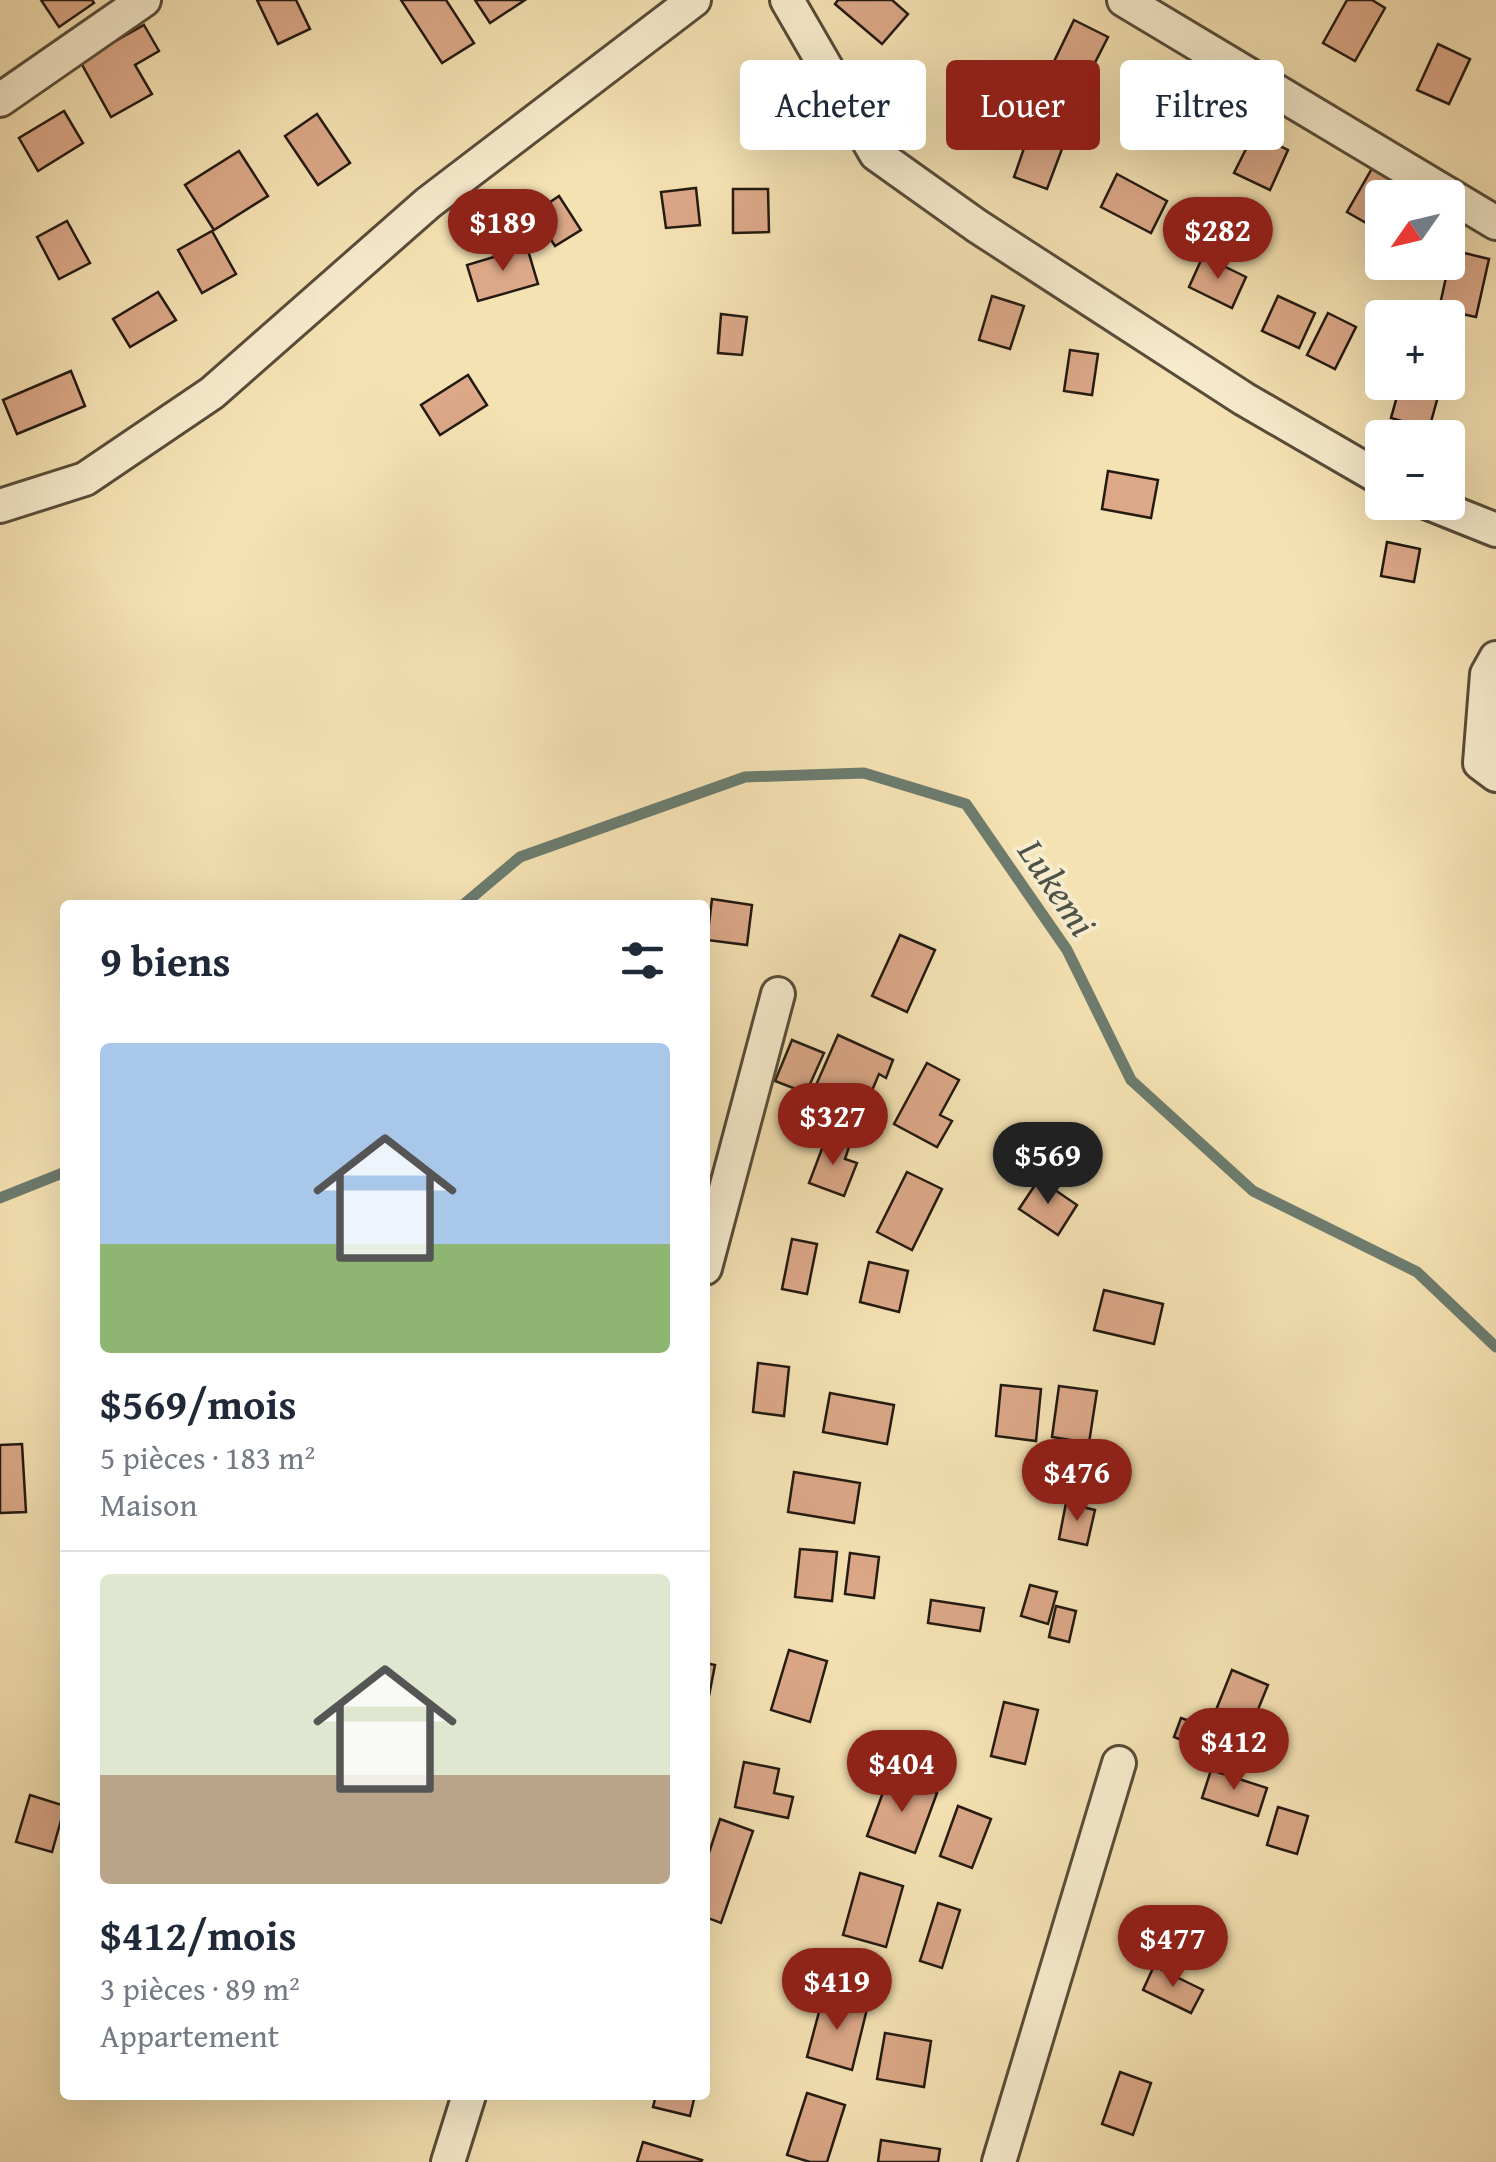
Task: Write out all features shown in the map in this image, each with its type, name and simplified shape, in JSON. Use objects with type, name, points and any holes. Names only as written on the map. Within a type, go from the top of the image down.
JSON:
[{"type":"street","points":[[0,100],[144,0]]},
{"type":"street","points":[[0,506],[85,479],[212,393],[428,202],[694,0]]},
{"type":"street","points":[[787,0],[876,154],[978,226],[1244,399],[1365,469]]},
{"type":"street","points":[[1124,0],[1496,224]]},
{"type":"street","points":[[1465,518],[1496,530]]},
{"type":"street","points":[[1496,658],[1487,674],[1480,763],[1496,775]]},
{"type":"street","points":[[710,1249],[778,994]]},
{"type":"street","points":[[998,2162],[1119,1763]]},
{"type":"street","points":[[448,2162],[467,2100]]},
{"type":"building","points":[[41,0],[92,0],[94,3],[59,27]]},
{"type":"building","points":[[257,0],[296,0],[310,29],[278,44]]},
{"type":"building","points":[[401,0],[446,0],[474,43],[442,63]]},
{"type":"building","points":[[475,0],[525,0],[490,23]]},
{"type":"building","points":[[838,0],[892,0],[908,14],[882,44],[835,4]]},
{"type":"building","points":[[1347,0],[1372,0],[1385,8],[1355,61],[1323,43]]},
{"type":"building","points":[[1074,20],[1108,37],[1096,60],[1055,60]]},
{"type":"building","points":[[144,25],[159,51],[135,65],[152,94],[111,117],[80,61]]},
{"type":"building","points":[[1438,44],[1470,59],[1449,104],[1417,90]]},
{"type":"building","points":[[64,111],[83,143],[38,171],[19,138]]},
{"type":"building","points":[[317,114],[350,163],[318,185],[285,136]]},
{"type":"building","points":[[1023,150],[1062,150],[1047,189],[1014,177]]},
{"type":"building","points":[[1246,150],[1288,150],[1270,190],[1234,173]]},
{"type":"building","points":[[239,151],[268,196],[214,230],[185,185]]},
{"type":"building","points":[[1374,165],[1399,180],[1365,180]]},
{"type":"building","points":[[1117,174],[1167,201],[1151,233],[1101,207]]},
{"type":"building","points":[[1365,181],[1365,222],[1347,212]]},
{"type":"building","points":[[696,188],[700,225],[666,228],[661,192]]},
{"type":"building","points":[[733,189],[768,189],[769,232],[733,233]]},
{"type":"building","points":[[559,196],[581,230],[555,246],[534,213]]},
{"type":"building","points":[[67,221],[90,263],[59,279],[37,237]]},
{"type":"building","points":[[212,231],[236,274],[202,293],[178,250]]},
{"type":"building","points":[[527,247],[538,284],[478,301],[467,265]]},
{"type":"building","points":[[1465,253],[1489,259],[1476,317],[1465,315],[1465,300],[1441,300],[1445,280],[1465,280]]},
{"type":"building","points":[[1203,256],[1246,277],[1232,308],[1189,287]]},
{"type":"building","points":[[158,292],[176,320],[130,347],[113,319]]},
{"type":"building","points":[[992,296],[1024,306],[1010,349],[979,340]]},
{"type":"building","points":[[1278,296],[1315,313],[1299,348],[1262,331]]},
{"type":"building","points":[[1328,313],[1356,327],[1335,369],[1307,355]]},
{"type":"building","points":[[721,314],[747,317],[742,355],[718,353]]},
{"type":"building","points":[[1070,350],[1098,354],[1092,395],[1064,391]]},
{"type":"building","points":[[71,371],[85,406],[17,434],[3,400]]},
{"type":"building","points":[[468,375],[487,405],[440,435],[421,405]]},
{"type":"building","points":[[1396,400],[1437,400],[1431,420],[1391,418]]},
{"type":"building","points":[[1108,471],[1158,480],[1151,518],[1102,509]]},
{"type":"building","points":[[1387,542],[1420,549],[1414,582],[1381,576]]},
{"type":"building","points":[[712,899],[752,905],[747,945],[710,940]]},
{"type":"building","points":[[900,935],[935,950],[907,1012],[872,996]]},
{"type":"building","points":[[838,1035],[893,1060],[886,1078],[879,1074],[862,1114],[813,1092]]},
{"type":"building","points":[[792,1040],[824,1053],[806,1093],[775,1081]]},
{"type":"building","points":[[927,1063],[959,1080],[940,1115],[952,1121],[937,1147],[894,1124]]},
{"type":"building","points":[[826,1138],[849,1147],[845,1159],[857,1163],[844,1196],[809,1183]]},
{"type":"building","points":[[907,1172],[942,1189],[912,1250],[877,1232]]},
{"type":"building","points":[[1039,1179],[1077,1205],[1058,1235],[1019,1209]]},
{"type":"building","points":[[792,1239],[817,1244],[807,1294],[782,1289]]},
{"type":"building","points":[[869,1262],[908,1271],[899,1312],[860,1302]]},
{"type":"building","points":[[1104,1290],[1163,1304],[1154,1344],[1094,1330]]},
{"type":"building","points":[[758,1363],[789,1367],[784,1416],[753,1412]]},
{"type":"building","points":[[1001,1385],[1041,1389],[1036,1441],[996,1436]]},
{"type":"building","points":[[1059,1386],[1097,1391],[1089,1443],[1052,1437]]},
{"type":"building","points":[[830,1393],[894,1405],[887,1444],[823,1432]]},
{"type":"building","points":[[22,1444],[26,1512],[0,1513],[0,1445]]},
{"type":"building","points":[[794,1472],[860,1483],[854,1523],[788,1512]]},
{"type":"building","points":[[1066,1503],[1095,1510],[1087,1545],[1059,1539]]},
{"type":"building","points":[[800,1549],[837,1552],[832,1601],[795,1597]]},
{"type":"building","points":[[850,1553],[879,1557],[874,1598],[845,1594]]},
{"type":"building","points":[[1030,1585],[1057,1592],[1048,1624],[1021,1616]]},
{"type":"building","points":[[931,1600],[984,1608],[980,1631],[928,1623]]},
{"type":"building","points":[[1056,1606],[1076,1611],[1069,1642],[1049,1637]]},
{"type":"building","points":[[789,1650],[827,1661],[810,1722],[771,1710]]},
{"type":"building","points":[[710,1664],[715,1665],[710,1691]]},
{"type":"building","points":[[1232,1670],[1268,1685],[1246,1739],[1210,1725]]},
{"type":"building","points":[[1004,1702],[1038,1710],[1025,1764],[991,1756]]},
{"type":"building","points":[[1181,1718],[1207,1727],[1200,1747],[1174,1737]]},
{"type":"building","points":[[744,1762],[779,1769],[774,1793],[793,1797],[788,1818],[735,1807]]},
{"type":"building","points":[[1211,1770],[1267,1788],[1258,1816],[1202,1798]]},
{"type":"building","points":[[889,1776],[937,1793],[915,1853],[867,1836]]},
{"type":"building","points":[[30,1795],[60,1804],[60,1824],[52,1852],[16,1842]]},
{"type":"building","points":[[958,1806],[991,1819],[972,1868],[940,1856]]},
{"type":"building","points":[[1278,1807],[1308,1816],[1297,1854],[1267,1845]]},
{"type":"building","points":[[720,1819],[753,1831],[721,1923],[710,1919],[710,1850]]},
{"type":"building","points":[[860,1873],[903,1886],[886,1947],[843,1935]]},
{"type":"building","points":[[938,1903],[960,1910],[942,1968],[920,1961]]},
{"type":"building","points":[[1154,1966],[1203,1990],[1191,2013],[1143,1990]]},
{"type":"building","points":[[823,1997],[867,2009],[852,2070],[807,2057]]},
{"type":"building","points":[[885,2033],[931,2041],[924,2087],[877,2079]]},
{"type":"building","points":[[1120,2072],[1151,2083],[1133,2135],[1102,2124]]},
{"type":"building","points":[[807,2093],[845,2105],[827,2162],[787,2155]]},
{"type":"building","points":[[655,2100],[694,2100],[690,2116],[653,2107]]},
{"type":"building","points":[[881,2140],[940,2149],[938,2162],[878,2162]]},
{"type":"building","points":[[643,2142],[702,2160],[637,2162]]},
{"type":"waterway","name":"Lukemi","points":[[469,900],[520,857],[745,777],[864,773],[966,804],[1067,950],[1131,1080],[1253,1191],[1417,1272],[1496,1347]]},
{"type":"waterway","name":"Lukemi","points":[[0,1198],[60,1174]]}]
